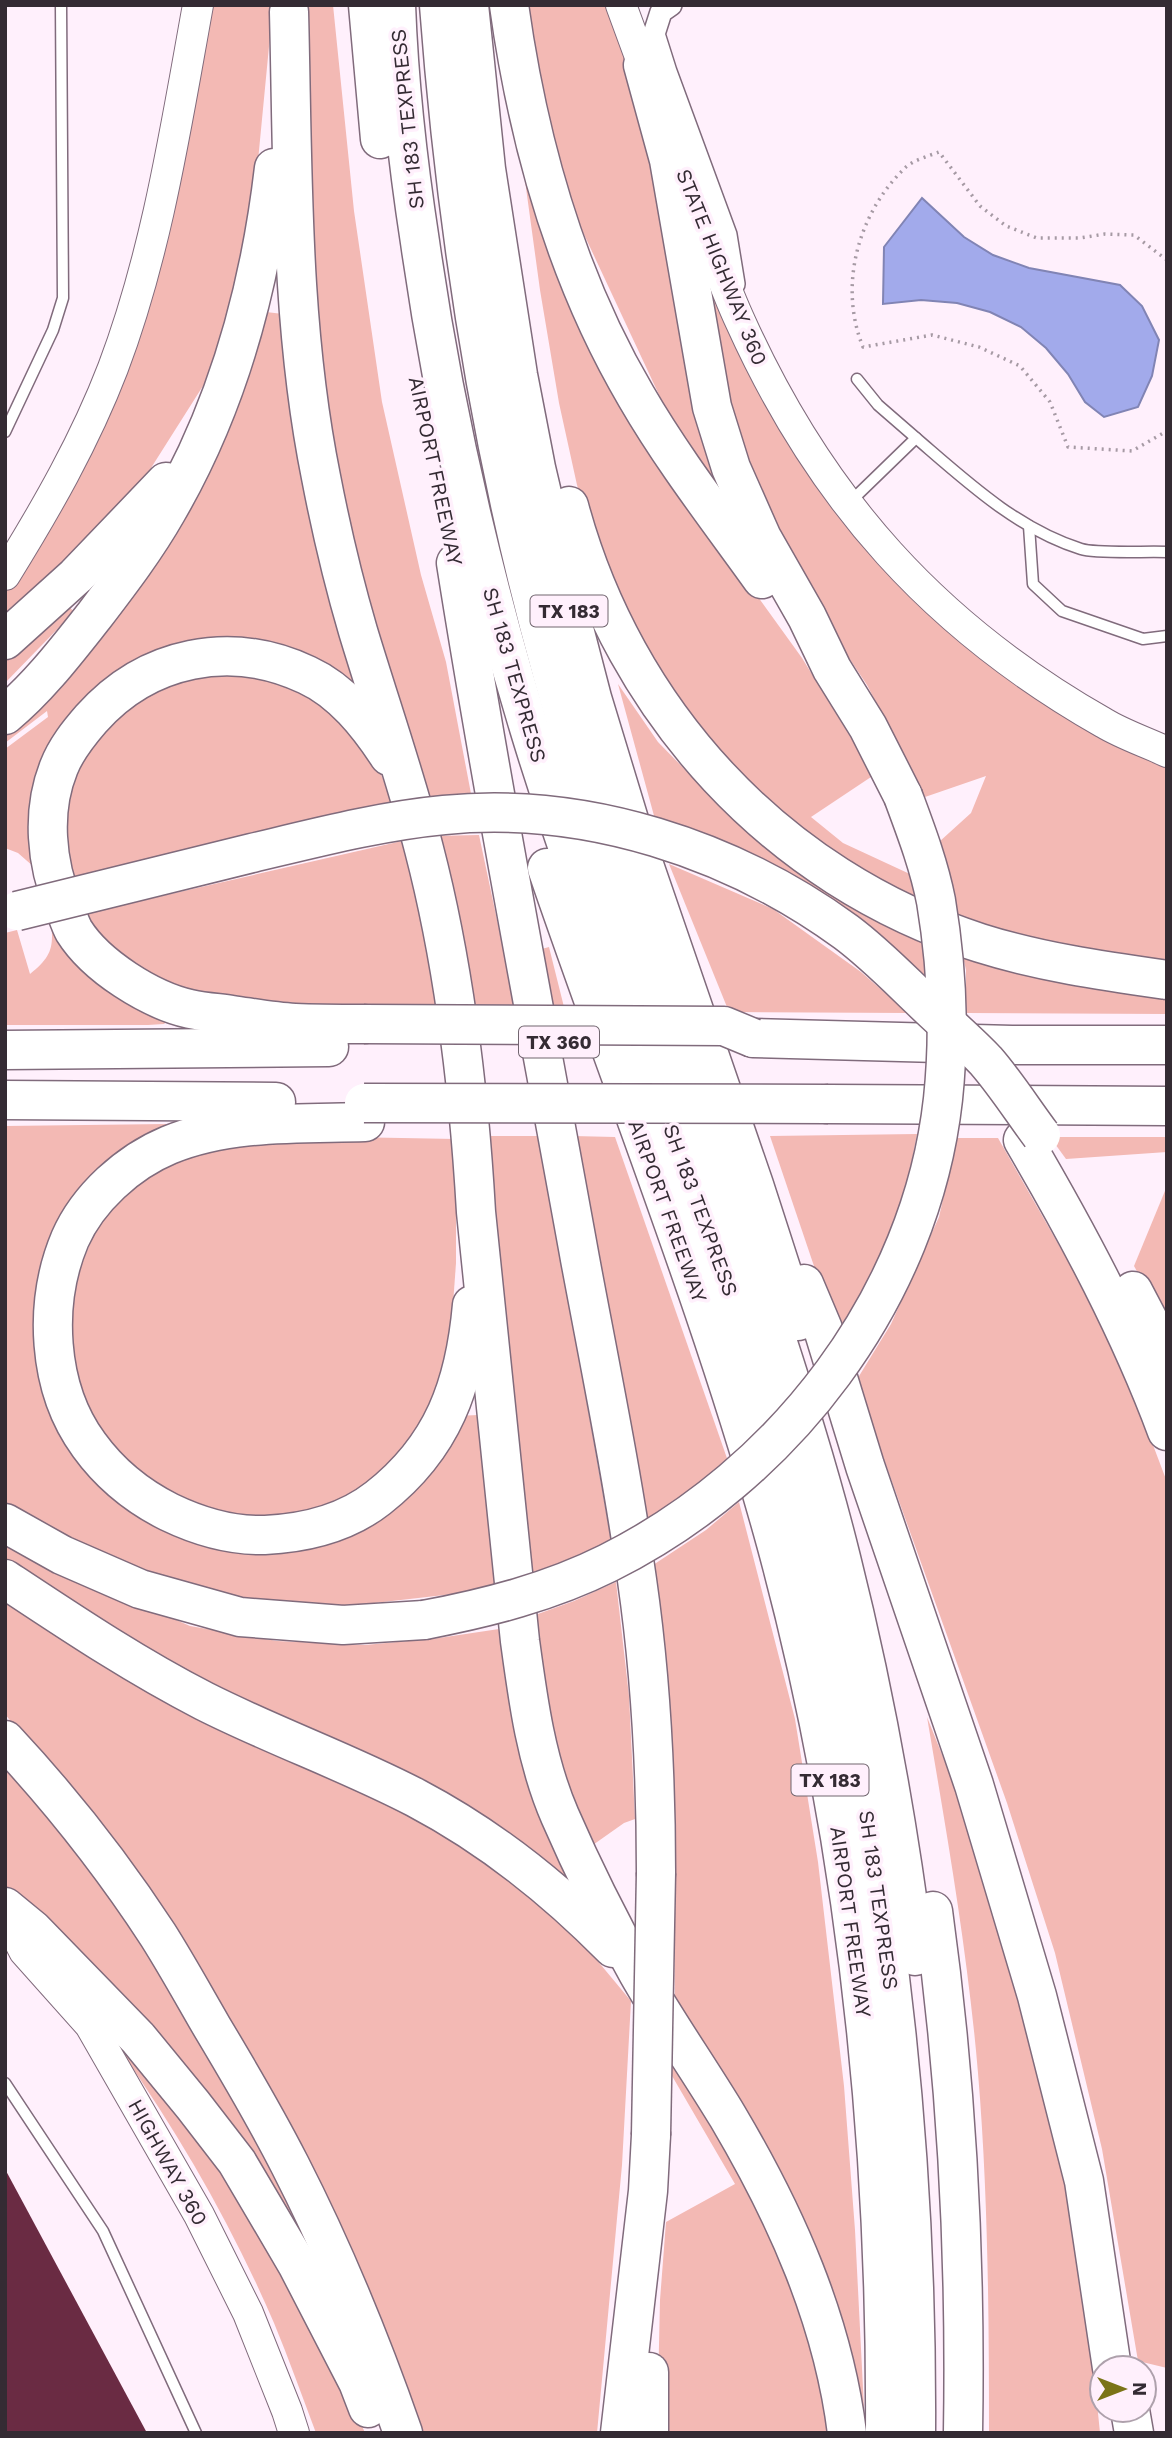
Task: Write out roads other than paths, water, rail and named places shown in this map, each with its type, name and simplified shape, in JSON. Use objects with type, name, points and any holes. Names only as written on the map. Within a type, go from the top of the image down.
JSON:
[{"type":"highway","name":"AIRPORT FREEWAY","points":[[368,5],[377,118],[395,258],[422,412],[456,563],[488,684],[519,785],[737,1412],[776,1542],[829,1773],[868,2046],[875,2120],[883,2249],[885,2433]]},
{"type":"highway","name":"SH 183 TEXPRESS","points":[[396,5],[405,131],[429,306],[459,461],[490,590],[529,730],[573,863],[730,1290],[771,1416],[807,1542],[857,1757],[887,1942],[905,2107],[915,2282],[916,2433]]},
{"type":"highway","name":"SH 183 TEXPRESS","points":[[439,5],[451,147],[489,398],[537,615],[598,825],[764,1300],[823,1491],[865,1658],[886,1763],[915,1953],[932,2125],[939,2286],[939,2433]]},
{"type":"highway","name":"TX 183","points":[[469,5],[486,169],[518,375],[536,468],[589,685],[633,834],[754,1185],[810,1360],[882,1626],[914,1787],[939,1952],[954,2099],[963,2271],[963,2433]]},
{"type":"highway","points":[[509,5],[527,107],[547,190],[565,244],[595,318],[635,395],[672,454],[801,634],[832,669]]},
{"type":"highway","points":[[5,715],[57,662],[128,573],[167,511],[202,445],[225,389],[259,267],[269,211],[290,9]]},
{"type":"highway","points":[[290,9],[296,292],[306,386],[337,552],[358,632],[407,788],[440,918],[454,993],[472,1142],[476,1212],[528,1701],[541,1757],[559,1814],[638,1974],[729,2120],[804,2266],[828,2335],[843,2398],[847,2433]]},
{"type":"highway","points":[[5,1523],[62,1555],[140,1589],[240,1617],[343,1625],[424,1620],[477,1610],[545,1590],[606,1564],[662,1533],[718,1493],[771,1446],[811,1401],[854,1345],[885,1288],[911,1229],[931,1164],[943,1101],[948,1035],[945,965],[932,886],[922,847],[903,796],[868,727],[832,669],[807,617],[762,538],[741,493],[722,441],[705,373],[669,160],[643,65]]},
{"type":"highway","points":[[494,212],[525,265],[555,456],[579,544],[592,579],[645,683],[697,755],[737,798],[795,847],[850,886],[914,918],[980,943],[1057,962],[1167,980]]},
{"type":"highway","points":[[5,640],[76,576],[202,445]]},
{"type":"highway","points":[[456,563],[489,764],[603,1381],[637,1582],[656,1805],[648,2190],[649,2433]]},
{"type":"highway","points":[[364,1035],[189,1009],[148,993],[117,974],[74,931],[59,895],[50,864],[48,832],[51,799],[59,768],[75,737],[98,711],[124,688],[156,670],[189,660],[216,656],[243,656],[276,662],[309,676],[334,692],[363,720],[387,752],[407,788]]},
{"type":"highway","points":[[11,912],[299,842],[416,818],[477,813],[560,818],[620,828],[679,844],[727,863],[792,896],[849,934],[887,966],[986,1061],[1041,1135],[1098,1252],[1167,1356]]},
{"type":"highway","name":"TX 360","points":[[5,1050],[192,1050],[364,1035],[1167,1045]]},
{"type":"highway","points":[[5,1100],[365,1112]]},
{"type":"highway","points":[[476,1212],[469,1334],[459,1384],[443,1422],[419,1459],[390,1489],[367,1507],[318,1529],[286,1534],[251,1535],[219,1530],[184,1519],[152,1503],[124,1484],[87,1444],[63,1394],[54,1350],[53,1312],[60,1273],[70,1239],[84,1214],[122,1173],[144,1157],[170,1144],[234,1128],[365,1112],[516,1103],[1167,1106]]},
{"type":"highway","points":[[754,1185],[823,1329],[865,1466],[974,1785],[1037,1996],[1084,2181],[1112,2354]]},
{"type":"highway","points":[[1098,1252],[1120,1321],[1167,1431]]},
{"type":"highway","points":[[5,1579],[156,1676],[207,1703],[415,1797],[479,1835],[523,1866],[573,1908],[638,1974]]},
{"type":"highway","points":[[5,1740],[35,1772],[98,1851],[158,1936],[249,2090],[290,2166],[330,2253],[388,2390],[403,2433]]},
{"type":"highway","points":[[5,1907],[33,1930],[138,2038],[237,2162],[297,2263],[358,2382],[378,2433]]},
{"type":"highway","points":[[620,2433],[648,2190]]},
{"type":"main road","points":[[5,575],[46,509],[113,367],[154,229],[198,5]]},
{"type":"main road","name":"STATE HIGHWAY 360","points":[[621,5],[740,321],[806,447],[867,530],[939,606],[1017,670],[1106,725],[1167,752]]},
{"type":"main road","name":"HIGHWAY 360","points":[[5,1914],[24,1951],[90,2025],[198,2215],[248,2313],[288,2411],[294,2433]]},
{"type":"street","points":[[671,5],[662,12],[654,34],[726,235],[740,321]]},
{"type":"lane","points":[[5,432],[53,330],[63,298],[61,5]]},
{"type":"lane","points":[[857,379],[878,405],[974,488],[1029,526],[1083,550],[1167,552]]},
{"type":"lane","points":[[848,504],[916,438]]},
{"type":"lane","points":[[1029,526],[1033,584],[1062,611],[1143,639],[1167,636]]},
{"type":"lane","points":[[5,2083],[103,2231],[196,2433]]},
{"type":"water","points":[[922,198],[964,237],[993,255],[1029,268],[1120,285],[1142,306],[1159,340],[1152,376],[1138,407],[1104,417],[1085,402],[1068,374],[1046,348],[1021,327],[990,312],[957,303],[921,300],[883,304],[884,247]]}]
